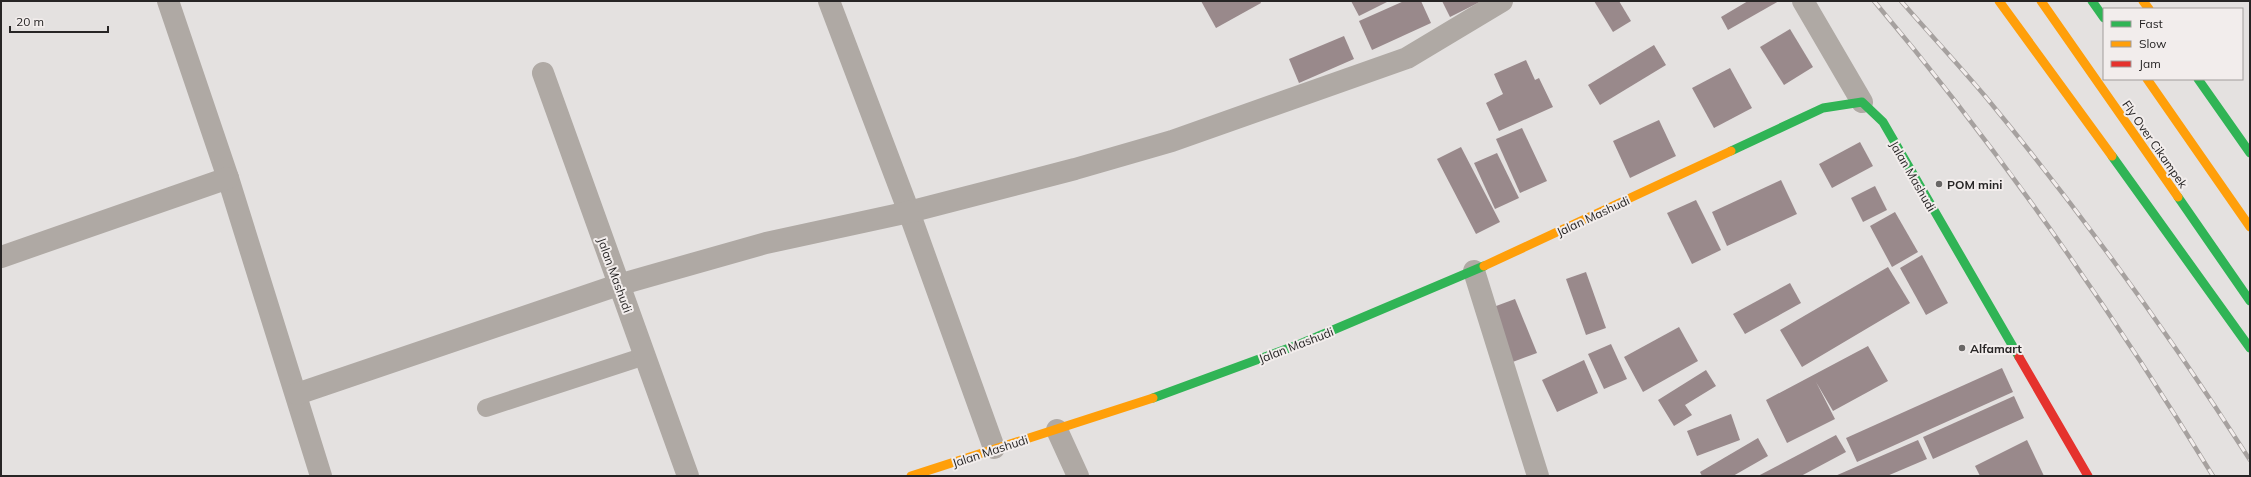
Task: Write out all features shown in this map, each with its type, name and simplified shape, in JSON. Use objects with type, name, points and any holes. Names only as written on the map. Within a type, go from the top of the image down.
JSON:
[{"type":"main road","points":[[1999,1],[2224,310],[2250,348]]},
{"type":"main road","name":"Fly Over Cikampek","points":[[2041,1],[2250,301]]},
{"type":"main road","points":[[2092,1],[2103,17]]},
{"type":"main road","points":[[2148,80],[2250,227]]},
{"type":"main road","points":[[2199,80],[2250,153]]},
{"type":"main road","name":"Jalan Mashudi","points":[[910,476],[994,448],[1057,430],[1194,383],[1299,344],[1474,271],[1823,108],[1862,102],[1872,110],[1882,122],[2088,476]]},
{"type":"street","points":[[168,1],[228,178],[297,394],[321,476]]},
{"type":"street","points":[[829,1],[909,212],[994,448]]},
{"type":"street","points":[[297,394],[618,285],[766,244],[909,212],[1075,169],[1172,141],[1406,58],[1502,1]]},
{"type":"street","points":[[1803,1],[1862,102]]},
{"type":"street","name":"Jalan Mashudi","points":[[543,73],[618,285],[688,476]]},
{"type":"street","points":[[1,257],[228,178]]},
{"type":"street","points":[[1474,271],[1538,476]]},
{"type":"street","points":[[1057,430],[1078,476]]},
{"type":"lane","points":[[486,408],[645,356]]},
{"type":"building","points":[[1201,1],[1260,1],[1261,3],[1216,28]]},
{"type":"building","points":[[1351,1],[1389,1],[1359,16]]},
{"type":"building","points":[[1404,1],[1421,1],[1431,23],[1372,50],[1359,21]]},
{"type":"building","points":[[1442,1],[1482,1],[1450,17]]},
{"type":"building","points":[[1594,1],[1619,1],[1631,21],[1613,32]]},
{"type":"building","points":[[1748,1],[1779,1],[1728,30],[1721,17]]},
{"type":"building","points":[[1790,29],[1813,67],[1784,85],[1760,47]]},
{"type":"building","points":[[1344,36],[1354,59],[1299,83],[1289,59]]},
{"type":"building","points":[[1654,45],[1666,65],[1600,105],[1588,85]]},
{"type":"building","points":[[1526,60],[1535,80],[1539,78],[1553,107],[1499,131],[1486,103],[1503,94],[1494,74]]},
{"type":"building","points":[[1730,68],[1752,108],[1714,128],[1692,88]]},
{"type":"building","points":[[1659,120],[1676,156],[1630,178],[1613,141]]},
{"type":"building","points":[[1522,128],[1547,181],[1520,193],[1496,139]]},
{"type":"building","points":[[1860,142],[1873,166],[1832,188],[1819,164]]},
{"type":"building","points":[[1461,147],[1500,222],[1476,234],[1437,159]]},
{"type":"building","points":[[1497,153],[1519,198],[1495,209],[1474,163]]},
{"type":"building","points":[[1781,180],[1797,214],[1727,246],[1712,212]]},
{"type":"building","points":[[1875,186],[1887,210],[1863,222],[1851,198]]},
{"type":"building","points":[[1696,200],[1721,250],[1692,264],[1667,213]]},
{"type":"building","points":[[1895,212],[1918,252],[1892,267],[1870,226]]},
{"type":"building","points":[[1922,255],[1948,303],[1926,315],[1900,268]]},
{"type":"building","points":[[1888,267],[1910,303],[1802,367],[1780,330]]},
{"type":"building","points":[[1586,272],[1606,328],[1586,335],[1566,279]]},
{"type":"building","points":[[1790,283],[1801,303],[1745,334],[1733,314]]},
{"type":"building","points":[[1515,299],[1537,353],[1510,363],[1488,309]]},
{"type":"building","points":[[1679,327],[1698,361],[1643,392],[1624,357]]},
{"type":"building","points":[[1611,344],[1627,379],[1604,389],[1588,354]]},
{"type":"building","points":[[1868,346],[1888,381],[1833,411],[1816,382],[1835,419],[1787,443],[1766,400]]},
{"type":"building","points":[[1584,360],[1598,393],[1557,412],[1542,380]]},
{"type":"building","points":[[2002,368],[2013,392],[1857,462],[1846,438]]},
{"type":"building","points":[[1706,370],[1716,386],[1685,405],[1692,415],[1674,426],[1658,400]]},
{"type":"building","points":[[2014,396],[2024,418],[1933,459],[1923,437]]},
{"type":"building","points":[[1731,414],[1740,440],[1697,456],[1687,431]]},
{"type":"building","points":[[1836,435],[1846,452],[1801,476],[1758,476]]},
{"type":"building","points":[[1758,438],[1768,456],[1733,476],[1702,476],[1700,472]]},
{"type":"building","points":[[1918,440],[1927,459],[1887,476],[1835,476]]},
{"type":"building","points":[[2027,440],[2044,476],[1980,476],[1975,466]]},
{"type":"railway","points":[[1874,1],[1921,57],[2010,173],[2135,353],[2213,476]]},
{"type":"railway","points":[[1901,1],[1985,96],[2056,184],[2156,320],[2250,460]]},
{"type":"traffic: fast","points":[[2092,1],[2103,17]]},
{"type":"traffic: fast","points":[[2199,80],[2250,153]]},
{"type":"traffic: fast","points":[[1731,151],[1823,108],[1862,102],[1883,122],[2019,357]]},
{"type":"traffic: fast","points":[[2112,156],[2250,348]]},
{"type":"traffic: fast","points":[[2178,197],[2250,301]]},
{"type":"traffic: fast","points":[[1153,398],[1300,344],[1484,266]]},
{"type":"traffic: slow","points":[[1999,1],[2112,156]]},
{"type":"traffic: slow","points":[[2041,1],[2178,197]]},
{"type":"traffic: slow","points":[[2143,1],[2148,8]]},
{"type":"traffic: slow","points":[[2148,80],[2250,227]]},
{"type":"traffic: slow","points":[[1484,266],[1731,151]]},
{"type":"traffic: slow","points":[[911,476],[1153,398]]},
{"type":"traffic: jam","points":[[2019,357],[2088,476]]},
{"type":"place","name":"POM mini","points":[[1939,184]]},
{"type":"place","name":"Alfamart","points":[[1962,348]]}]
